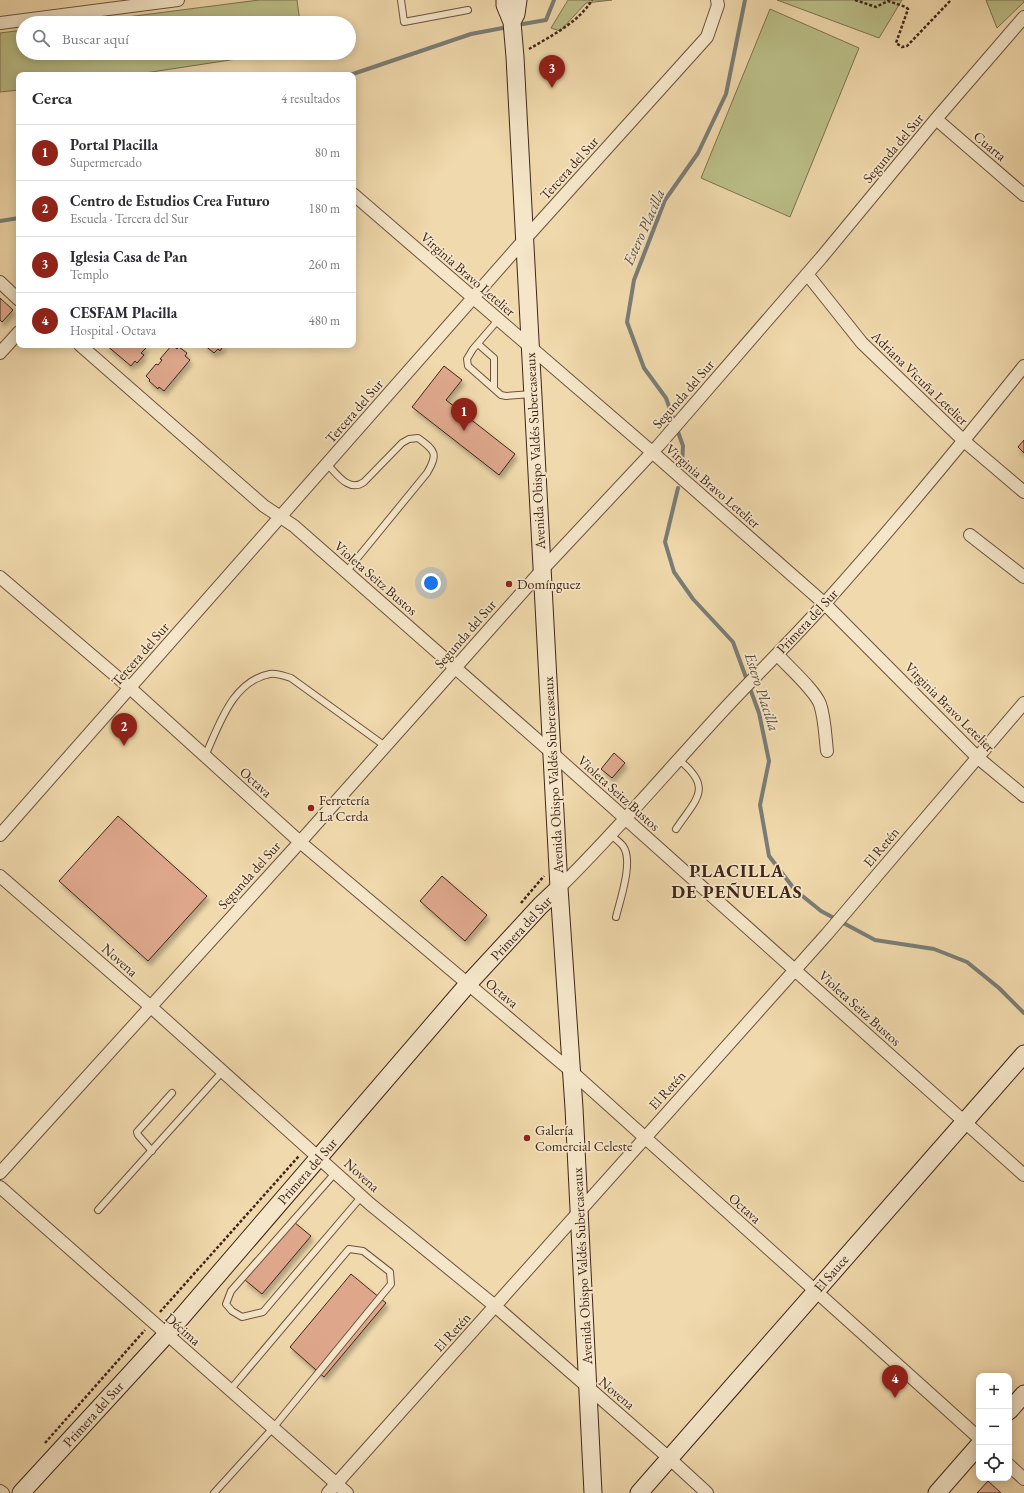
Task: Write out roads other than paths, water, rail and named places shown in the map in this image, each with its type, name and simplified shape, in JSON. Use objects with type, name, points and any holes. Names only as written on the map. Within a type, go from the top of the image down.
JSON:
[{"type":"main road","points":[[505,0],[505,5],[512,22]]},
{"type":"main road","points":[[512,22],[516,14],[518,0]]},
{"type":"main road","name":"Avenida Obispo Valdés Subercaseaux","points":[[512,22],[557,861],[579,1212],[593,1493]]},
{"type":"main road","name":"Primera del Sur","points":[[21,1493],[167,1334],[313,1152],[540,906],[559,888]]},
{"type":"main road","name":"El Sauce","points":[[639,1493],[1024,1054]]},
{"type":"main road","points":[[1011,1409],[1024,1394]]},
{"type":"main road","points":[[937,1493],[976,1448]]},
{"type":"street","points":[[54,16],[178,0]]},
{"type":"street","name":"Tercera del Sur","points":[[0,835],[524,240],[707,37],[718,5],[716,0]]},
{"type":"street","name":"Segunda del Sur","points":[[0,1173],[300,842],[542,570],[656,448],[807,274],[936,119],[1024,17]]},
{"type":"street","points":[[0,23],[16,21]]},
{"type":"street","name":"Cuarta","points":[[936,119],[1024,194]]},
{"type":"street","name":"Virginia Bravo Letelier","points":[[356,197],[530,347],[656,448],[825,604],[977,757],[1024,796]]},
{"type":"street","name":"Adriana Vicuña Letelier","points":[[807,274],[862,343],[964,442],[1024,492]]},
{"type":"street","points":[[0,282],[16,297]]},
{"type":"street","points":[[0,353],[16,335]]},
{"type":"street","name":"Violeta Seitz Bustos","points":[[83,348],[264,506],[294,526],[551,752],[1024,1175]]},
{"type":"street","name":"Primera del Sur","points":[[559,888],[626,819],[730,703],[825,604],[964,442],[1024,366]]},
{"type":"street","points":[[970,535],[1024,576]]},
{"type":"street","name":"Octava","points":[[0,577],[130,688],[300,842],[571,1071],[976,1435]]},
{"type":"street","points":[[777,654],[814,694],[819,703],[827,750]]},
{"type":"street","name":"El Retén","points":[[328,1493],[827,934],[1024,703]]},
{"type":"street","name":"Novena","points":[[0,876],[151,1006],[362,1196],[494,1306],[588,1389],[670,1458],[707,1493]]},
{"type":"street","name":"Décima","points":[[0,1187],[347,1493]]},
{"type":"street","points":[[1012,1468],[1024,1479]]},
{"type":"lane","points":[[401,0],[404,22],[468,10]]},
{"type":"lane","points":[[498,320],[467,359],[468,366],[501,395],[532,394]]},
{"type":"lane","points":[[478,344],[494,358],[494,388]]},
{"type":"lane","points":[[327,464],[346,483],[352,486],[359,486],[402,443],[409,439],[418,438],[432,450],[435,456],[434,462],[427,473],[346,572]]},
{"type":"lane","points":[[205,756],[231,701],[243,688],[256,679],[270,674],[279,674],[292,678],[385,746]]},
{"type":"lane","points":[[676,829],[699,795],[698,781],[687,766],[679,760]]},
{"type":"lane","points":[[610,835],[623,845],[627,855],[626,870],[616,917]]},
{"type":"lane","points":[[98,1210],[223,1071]]},
{"type":"lane","points":[[152,1151],[137,1132],[172,1093]]},
{"type":"lane","points":[[336,1172],[231,1291],[226,1304],[232,1311],[242,1317],[263,1312],[362,1196]]},
{"type":"lane","points":[[214,1493],[273,1428],[391,1284],[390,1272],[364,1251],[349,1250],[230,1390]]},
{"type":"waterway","points":[[517,25],[546,20],[554,0]]},
{"type":"waterway","name":"Estero Placilla","points":[[682,465],[683,446],[666,398],[644,368],[627,322],[634,280],[665,200],[698,153],[726,94],[745,0]]},
{"type":"waterway","points":[[356,73],[471,34],[508,27]]},
{"type":"waterway","points":[[0,221],[16,218]]},
{"type":"waterway","name":"Estero Placilla","points":[[678,488],[665,542],[674,572],[693,599],[733,642],[759,713],[769,761],[760,805],[769,856],[795,890],[821,911],[875,940],[934,949],[967,962],[999,988],[1024,1013]]},
{"type":"place","name":"Iglesia Casa de Pan","points":[[552,88]]},
{"type":"place","name":"Portal Placilla","points":[[464,431]]},
{"type":"place","name":"Domínguez","points":[[509,584]]},
{"type":"place","name":"Centro de Estudios Crea Futuro","points":[[124,746]]},
{"type":"place","name":"Ferretería La Cerda","points":[[311,808]]},
{"type":"place","name":"Galería Comercial Celeste","points":[[527,1138]]},
{"type":"place","name":"CESFAM Placilla","points":[[895,1398]]},
{"type":"district","name":"PLACILLA DE PEÑUELAS","points":[[737,881]]}]
